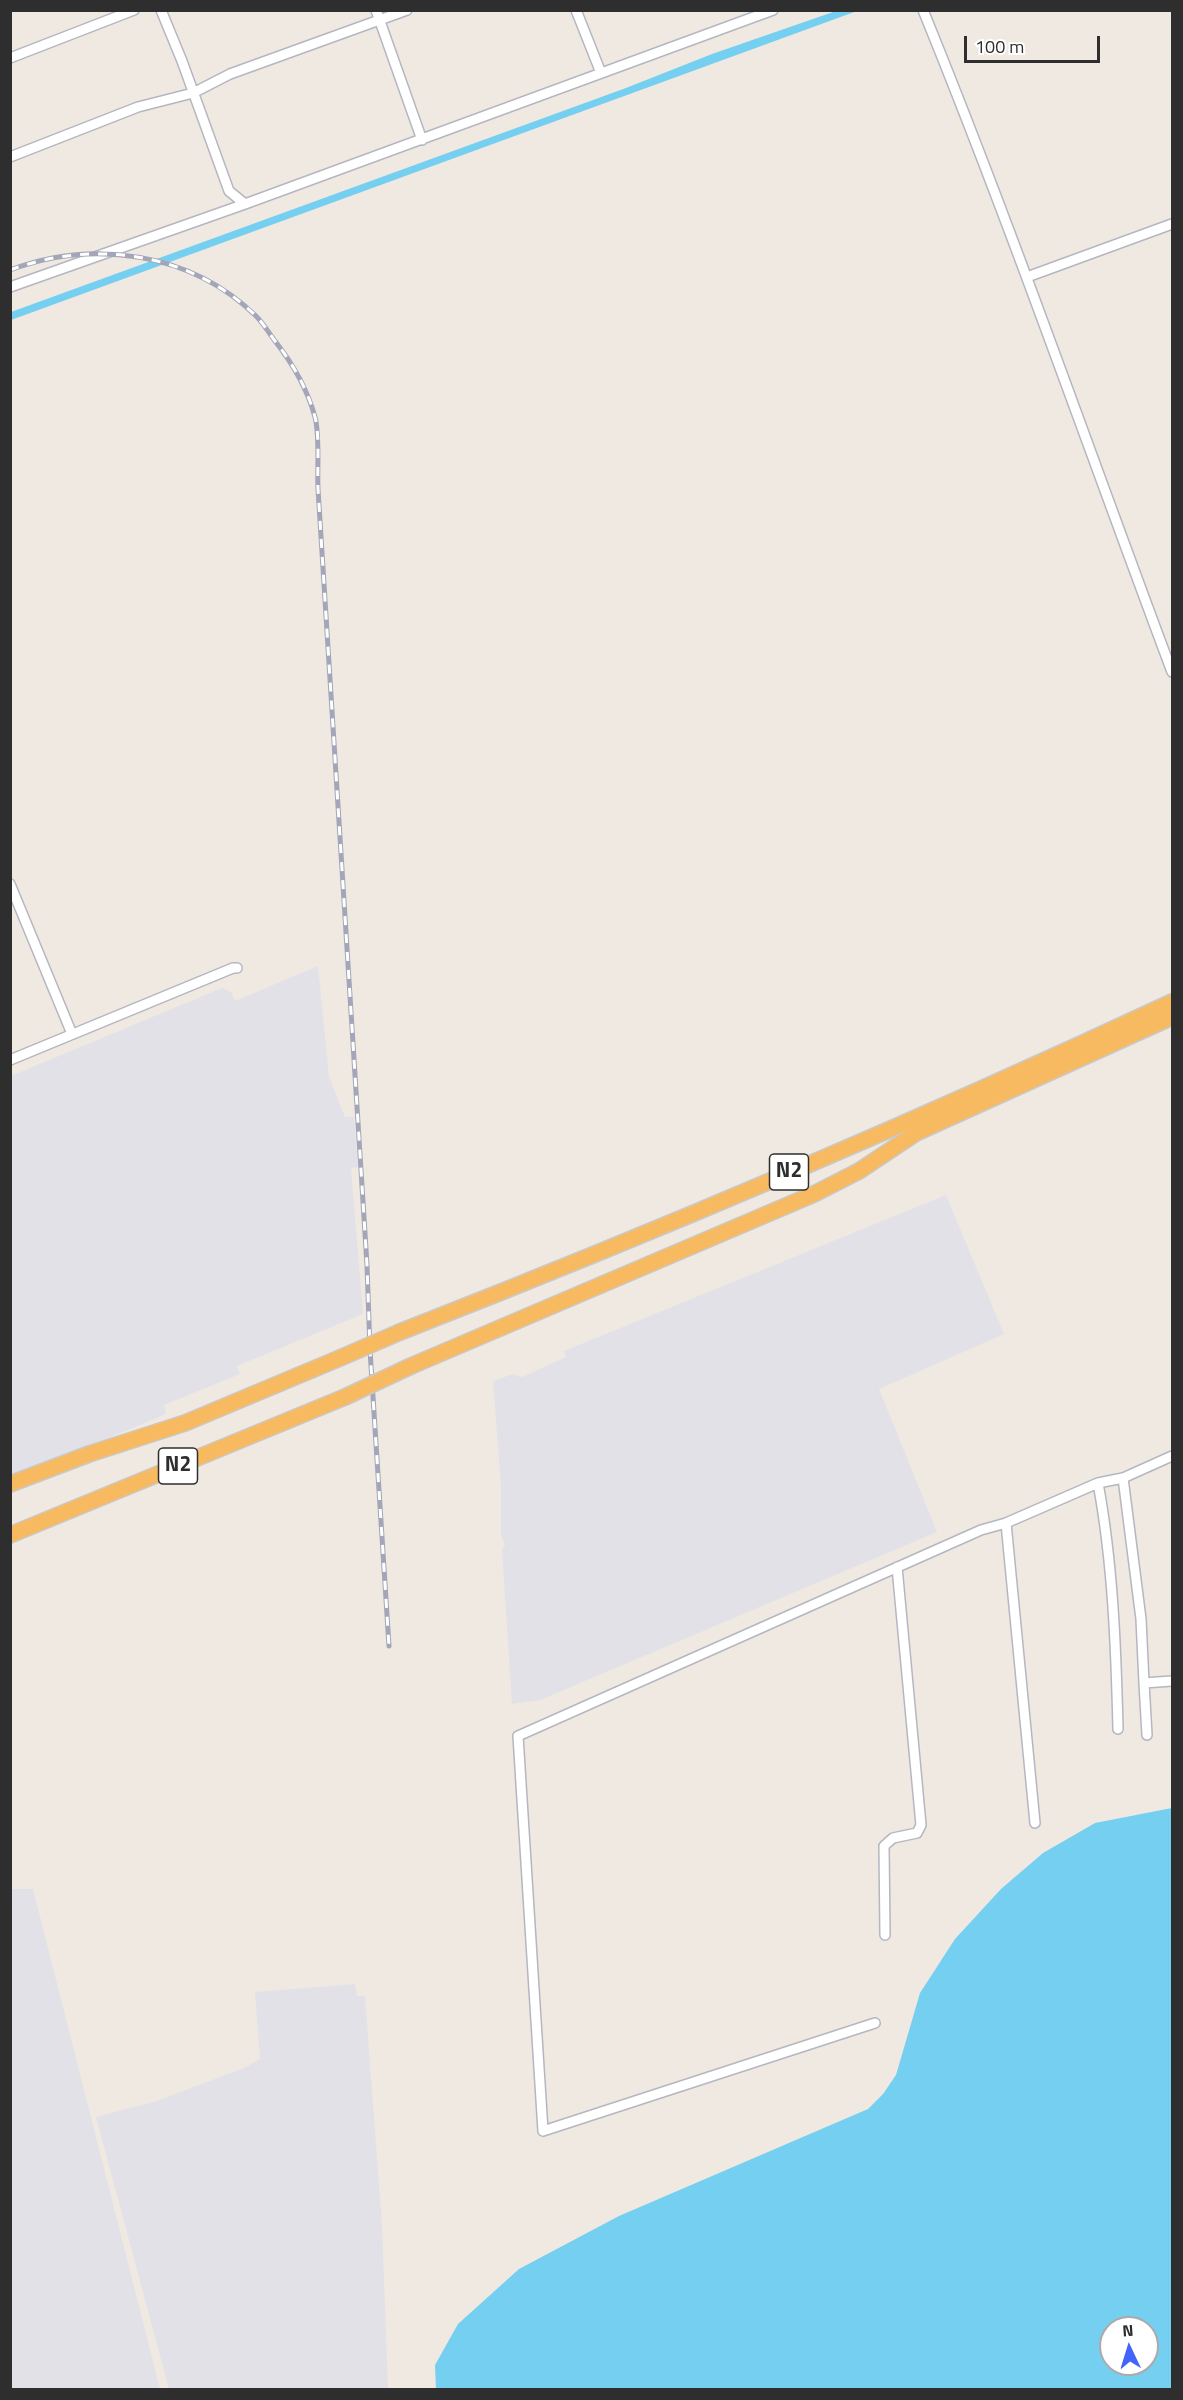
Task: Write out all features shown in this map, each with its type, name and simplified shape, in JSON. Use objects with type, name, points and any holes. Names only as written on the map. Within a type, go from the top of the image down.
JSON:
[{"type":"highway","name":"N2","points":[[10,1484],[89,1454],[185,1424],[400,1332],[495,1295],[853,1145],[1173,1002]]},
{"type":"highway","name":"N2","points":[[10,1535],[345,1397],[411,1366],[793,1203],[859,1171],[916,1133],[1173,1017]]},
{"type":"street","points":[[10,58],[134,10]]},
{"type":"street","points":[[161,10],[229,191],[245,204]]},
{"type":"street","points":[[10,157],[138,107],[193,93],[230,74],[378,15],[407,10]]},
{"type":"street","points":[[576,10],[601,73]]},
{"type":"street","points":[[923,10],[1027,277],[1173,672]]},
{"type":"street","points":[[10,287],[422,140],[771,11]]},
{"type":"street","points":[[378,15],[422,140]]},
{"type":"street","points":[[1027,277],[1173,224]]},
{"type":"street","points":[[10,884],[72,1034]]},
{"type":"street","points":[[10,1060],[237,968]]},
{"type":"street","points":[[875,2023],[543,2131],[518,1736],[981,1530],[1006,1522],[1098,1483],[1123,1478],[1173,1456]]},
{"type":"street","points":[[1123,1478],[1141,1620],[1147,1735]]},
{"type":"street","points":[[1098,1483],[1105,1521],[1111,1587],[1118,1729]]},
{"type":"street","points":[[1006,1522],[1035,1823]]},
{"type":"street","points":[[885,1935],[884,1846],[893,1838],[917,1833],[921,1825],[897,1567]]},
{"type":"street","points":[[1144,1683],[1173,1681]]},
{"type":"shaded area","points":[[318,966],[329,1077],[345,1117],[354,1117],[358,1167],[351,1168],[363,1314],[237,1366],[240,1374],[164,1405],[166,1414],[11,1479],[11,1076],[222,988],[231,992],[235,1001]]},
{"type":"shaded area","points":[[946,1195],[1004,1334],[879,1389],[937,1532],[540,1700],[512,1704],[502,1550],[505,1545],[501,1535],[501,1485],[493,1381],[513,1374],[522,1377],[566,1357],[564,1351]]},
{"type":"shaded area","points":[[11,1889],[33,1889],[160,2389],[11,2389]]},
{"type":"shaded area","points":[[355,1984],[357,1996],[365,1996],[382,2225],[388,2389],[169,2389],[96,2117],[157,2101],[244,2068],[260,2059],[255,1992]]},
{"type":"water","points":[[836,11],[857,11],[11,320],[11,312],[626,88],[712,54]]},
{"type":"water","points":[[1172,1808],[1172,2389],[436,2389],[435,2365],[458,2324],[519,2269],[619,2216],[868,2109],[883,2094],[896,2075],[920,1993],[955,1939],[1001,1889],[1043,1853],[1095,1823]]},
{"type":"railway","points":[[10,270],[42,260],[75,255],[107,254],[140,257],[171,265],[202,277],[230,294],[261,322],[299,377],[315,417],[389,1646]]}]
